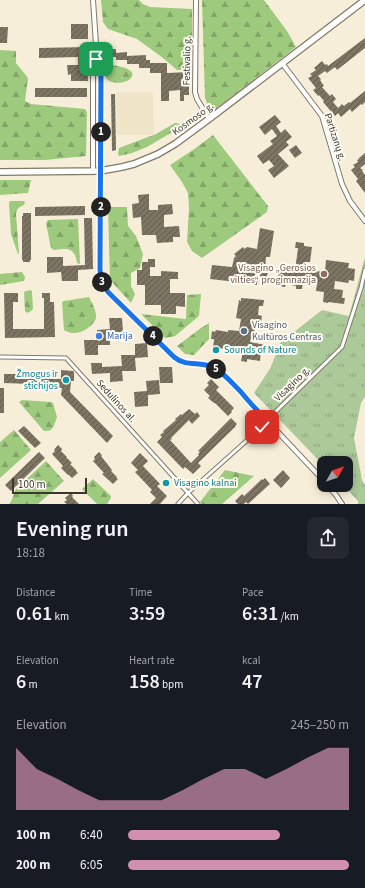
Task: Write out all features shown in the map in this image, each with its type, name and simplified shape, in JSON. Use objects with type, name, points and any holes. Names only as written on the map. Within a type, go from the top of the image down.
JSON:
[{"type":"main road","name":"Kosmoso g.","points":[[0,172],[93,171],[134,164],[158,154],[210,119],[365,0]]},
{"type":"street","points":[[93,0],[96,59],[93,67],[93,171]]},
{"type":"street","name":"Festivalio g.","points":[[196,0],[195,92],[196,99],[210,119]]},
{"type":"street","points":[[96,59],[101,67],[100,270],[104,286],[112,296],[179,361],[211,366],[226,377],[317,474]]},
{"type":"street","name":"Partizanų g.","points":[[282,63],[322,116],[342,184],[350,201],[365,221]]},
{"type":"street","name":"Visagino g.","points":[[178,504],[188,493],[262,427],[266,420],[342,347],[361,288],[365,270]]},
{"type":"street","name":"Sedulinos al.","points":[[0,358],[66,358],[198,504]]},
{"type":"street","points":[[334,492],[342,504]]},
{"type":"shaded area","points":[[116,92],[153,92],[154,135],[117,135]]},
{"type":"green space","points":[[101,0],[139,0],[143,4],[150,7],[192,9],[192,70],[177,70],[137,39],[108,29],[103,22]]},
{"type":"green space","points":[[202,0],[264,0],[287,31],[296,47],[213,111],[209,108],[205,98]]},
{"type":"green space","points":[[0,50],[16,51],[16,63],[28,78],[25,101],[31,104],[85,109],[87,112],[86,156],[45,160],[0,160]]},
{"type":"green space","points":[[108,65],[120,66],[129,69],[133,75],[126,82],[118,83],[107,80],[105,68]]},
{"type":"green space","points":[[175,123],[180,124],[181,127],[147,147],[119,156],[119,148],[154,135]]},
{"type":"green space","points":[[213,135],[268,206],[267,212],[202,258],[192,251],[187,242],[189,208],[188,193],[170,165]]},
{"type":"green space","points":[[0,180],[31,180],[28,193],[0,195]]},
{"type":"green space","points":[[10,201],[25,202],[24,205],[18,209],[16,214],[18,254],[11,234]]},
{"type":"green space","points":[[108,207],[127,207],[128,226],[136,236],[143,254],[140,268],[131,273],[131,286],[135,294],[131,303],[110,280]]},
{"type":"green space","points":[[78,219],[80,264],[77,263],[72,251],[66,249],[54,250],[51,248],[46,223],[48,220]]},
{"type":"green space","points":[[365,257],[365,397],[361,403],[354,438],[362,480],[365,485],[365,504],[358,504],[358,501],[350,492],[353,492],[353,456],[317,456],[317,459],[254,393],[271,367],[280,343],[322,310],[349,316]]},
{"type":"green space","points":[[22,272],[25,277],[24,281],[0,285],[0,274]]},
{"type":"green space","points":[[31,290],[33,309],[27,313],[25,311],[24,292]]},
{"type":"green space","points":[[201,294],[199,316],[175,336],[165,338],[141,314],[186,319],[187,295]]},
{"type":"green space","points":[[89,297],[96,313],[96,318],[93,324],[83,331],[76,333],[71,333],[64,330],[62,302]]},
{"type":"green space","points":[[209,323],[209,339],[194,355],[185,354],[177,346],[201,328]]},
{"type":"green space","points":[[22,400],[53,403],[57,417],[52,429],[44,431],[19,402]]},
{"type":"green space","points":[[14,430],[31,450],[0,478],[0,442]]},
{"type":"green space","points":[[46,461],[64,481],[38,504],[9,504],[16,489]]},
{"type":"green space","points":[[225,470],[254,476],[222,504],[202,504],[200,502]]},
{"type":"green space","points":[[93,479],[111,496],[107,504],[97,504],[82,489]]},
{"type":"building","points":[[71,24],[88,24],[88,39],[71,39]]},
{"type":"building","points":[[0,27],[8,27],[7,43],[0,43]]},
{"type":"building","points":[[365,38],[365,48],[337,70],[335,67],[327,73],[325,71],[318,76],[324,86],[322,87],[330,96],[332,94],[336,99],[333,102],[338,108],[342,104],[344,106],[349,102],[350,103],[365,91],[365,102],[362,105],[361,104],[352,112],[350,109],[341,117],[338,113],[335,116],[319,95],[318,96],[313,90],[316,88],[308,78],[312,76],[310,74],[316,70],[314,68],[322,61],[328,66]]},
{"type":"building","points":[[87,47],[88,81],[71,81],[71,74],[68,75],[67,65],[78,65],[78,57],[39,58],[39,48]]},
{"type":"building","points":[[104,49],[116,49],[116,53],[127,52],[127,56],[146,55],[146,60],[150,60],[150,63],[167,63],[167,73],[189,72],[189,95],[184,95],[184,101],[180,101],[180,90],[169,91],[169,101],[161,101],[161,73],[150,73],[150,68],[139,68],[139,64],[127,64],[127,60],[116,60],[116,57],[104,57]]},
{"type":"building","points":[[35,88],[87,88],[87,97],[35,97]]},
{"type":"building","points":[[111,94],[115,94],[116,150],[112,151]]},
{"type":"building","points":[[275,115],[281,122],[276,126],[281,133],[285,129],[292,137],[286,142],[289,145],[278,154],[289,166],[274,178],[268,170],[274,166],[269,160],[263,164],[257,156],[273,144],[270,141],[277,136],[272,129],[265,135],[259,127]]},
{"type":"building","points":[[296,145],[302,153],[295,158],[289,150]]},
{"type":"building","points":[[365,153],[365,164],[360,168],[363,170],[362,171],[365,175],[365,193],[356,181],[358,179],[351,170],[355,167],[353,165],[358,162],[357,160]]},
{"type":"building","points":[[149,194],[149,210],[158,210],[158,205],[172,204],[173,214],[164,215],[164,227],[179,226],[180,237],[173,237],[173,242],[157,243],[156,235],[142,235],[141,217],[133,218],[132,204],[139,203],[138,195]]},
{"type":"building","points":[[85,206],[85,215],[35,216],[35,207]]},
{"type":"building","points":[[23,213],[31,213],[30,262],[23,262],[22,260]]},
{"type":"building","points":[[84,218],[92,218],[93,269],[78,270],[78,281],[62,281],[61,272],[47,273],[47,257],[63,257],[63,266],[85,265]]},
{"type":"building","points":[[260,228],[274,231],[270,257],[266,257],[265,270],[268,270],[267,277],[264,277],[257,282],[257,285],[251,284],[252,280],[237,279],[237,282],[210,279],[212,265],[232,267],[236,256],[234,254],[243,247],[244,249],[247,247],[257,249]]},
{"type":"building","name":"Visagino „Gerosios vilties“ progimnazija","points":[[296,242],[304,243],[304,246],[312,247],[310,262],[305,262],[304,270],[325,272],[326,260],[349,263],[348,268],[355,269],[354,281],[349,280],[348,283],[335,281],[334,289],[343,290],[342,298],[345,298],[344,304],[323,302],[324,292],[316,291],[317,283],[303,281],[302,289],[296,289],[296,286],[286,284],[285,287],[280,286],[281,278],[278,278],[279,269],[295,271],[298,248],[295,248]]},
{"type":"building","points":[[148,259],[155,259],[155,267],[150,267],[150,276],[161,276],[161,271],[178,272],[178,279],[170,279],[170,293],[185,293],[185,307],[176,306],[176,314],[161,314],[161,305],[145,305],[145,285],[137,285],[137,270],[142,270],[142,262],[148,262]]},
{"type":"building","points":[[4,293],[18,293],[18,302],[13,302],[13,329],[44,329],[44,298],[42,298],[42,293],[50,293],[50,302],[54,302],[55,337],[5,338]]},
{"type":"building","points":[[241,298],[264,300],[263,306],[259,306],[258,315],[262,316],[261,322],[256,321],[254,335],[252,334],[250,342],[265,345],[264,350],[261,350],[260,361],[247,359],[247,362],[241,361],[243,352],[219,348],[219,351],[213,350],[214,339],[211,339],[212,331],[239,331],[241,319],[236,318],[239,300],[241,301]]},
{"type":"building","points":[[109,318],[122,318],[123,332],[110,333],[110,345],[98,345],[98,355],[85,355],[84,340],[97,340],[97,330],[110,329]]},
{"type":"building","points":[[147,343],[148,357],[135,358],[136,371],[122,371],[123,381],[110,382],[110,373],[92,374],[91,363],[102,363],[102,367],[122,366],[121,355],[135,355],[135,344]]},
{"type":"building","points":[[159,367],[172,367],[173,383],[160,383]]},
{"type":"building","points":[[61,370],[74,372],[74,381],[71,381],[70,392],[113,436],[107,443],[61,395],[62,388],[31,388],[31,384],[4,383],[4,374],[29,374],[29,378],[61,379]]},
{"type":"building","points":[[211,379],[219,387],[216,390],[234,408],[228,416],[208,398],[210,396],[204,390],[209,385],[207,383]]},
{"type":"building","points":[[159,380],[160,394],[148,395],[148,406],[135,407],[134,392],[147,391],[146,381]]},
{"type":"building","points":[[0,388],[4,388],[4,413],[0,413]]},
{"type":"building","points":[[189,409],[195,414],[197,412],[200,416],[192,424],[189,420],[170,440],[191,463],[199,455],[198,454],[200,452],[198,451],[231,418],[237,424],[198,463],[201,466],[193,474],[185,467],[183,469],[157,442],[162,437],[160,435],[164,432],[163,431],[176,420],[175,419]]},
{"type":"building","points":[[24,426],[41,443],[35,448],[18,431]]},
{"type":"building","points":[[58,445],[62,449],[61,451],[72,463],[70,464],[78,473],[72,478],[61,468],[63,466],[52,454]]},
{"type":"building","points":[[39,452],[45,458],[11,491],[5,485]]},
{"type":"building","points":[[99,452],[118,479],[113,484],[102,474],[104,473],[93,461],[95,459],[94,457]]},
{"type":"building","points":[[140,453],[148,461],[143,466],[160,484],[157,486],[167,496],[160,504],[150,504],[156,498],[150,492],[152,490],[135,472],[138,470],[131,463]]},
{"type":"building","points":[[283,470],[290,478],[281,488],[273,480]]},
{"type":"building","points":[[265,478],[270,484],[248,504],[246,502],[244,504],[238,504],[235,501],[242,494],[244,496]]},
{"type":"building","points":[[71,493],[73,496],[72,497],[79,504],[67,504],[64,502],[67,500],[65,498]]},
{"type":"place","name":"Visagino „Gerosios vilties“ progimnazija","points":[[324,274]]},
{"type":"place","name":"Visagino Kultūros Centras","points":[[244,331]]},
{"type":"place","name":"Marija","points":[[99,336]]},
{"type":"place","name":"Sounds of Nature","points":[[216,350]]},
{"type":"place","name":"Žmogus ir stichijos","points":[[66,380]]},
{"type":"place","name":"Visagino kalnai","points":[[166,483]]},
{"type":"route","points":[[96,59],[101,67],[100,270],[102,282],[108,292],[179,361],[211,366],[226,377],[266,420],[262,427]]}]
